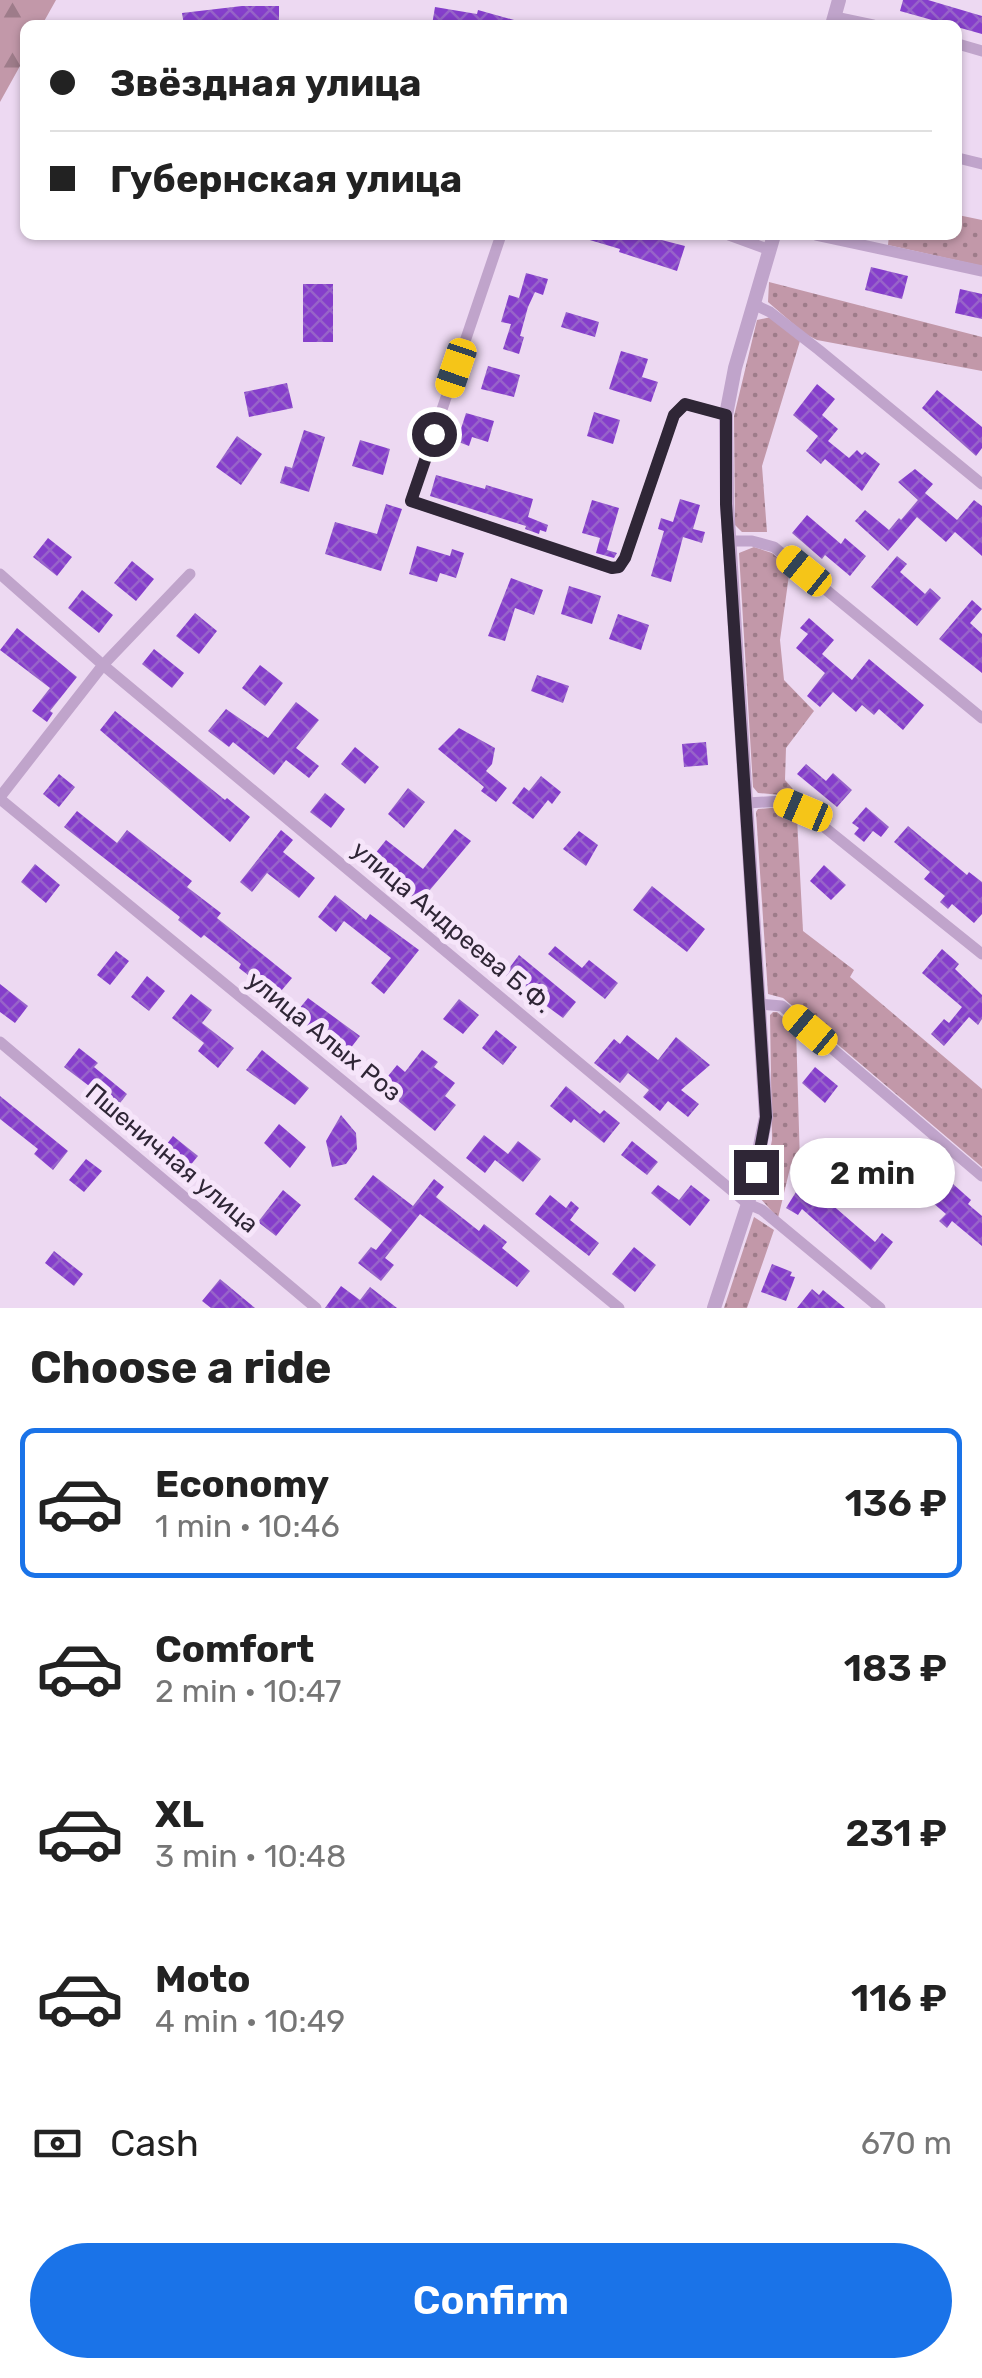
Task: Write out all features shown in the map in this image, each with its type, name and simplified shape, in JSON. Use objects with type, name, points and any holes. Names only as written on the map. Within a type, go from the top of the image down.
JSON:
[{"type":"street","points":[[498,240],[411,501],[612,568],[619,567],[674,415],[685,404],[726,415]]},
{"type":"street","points":[[840,240],[982,270]]},
{"type":"street","points":[[714,1308],[748,1204],[766,1117],[729,541],[726,415],[772,242]]},
{"type":"street","points":[[753,304],[770,312],[819,350],[982,484]]},
{"type":"street","points":[[729,541],[752,541],[774,547],[982,718]]},
{"type":"street","name":"улица Андреева Б.Ф.","points":[[0,574],[103,665],[748,1204],[762,1210],[880,1308]]},
{"type":"street","points":[[0,798],[103,665],[190,574]]},
{"type":"street","name":"улица Алых Роз","points":[[0,798],[619,1308]]},
{"type":"street","points":[[747,803],[782,801],[803,810],[982,954]]},
{"type":"street","points":[[760,1004],[782,1006],[982,1176]]},
{"type":"street","name":"Пшеничная улица","points":[[0,1042],[316,1308]]},
{"type":"green space","points":[[0,0],[56,0],[45,20],[20,20],[20,66],[0,102]]},
{"type":"green space","points":[[962,216],[982,220],[982,266],[888,245],[888,240],[962,240]]},
{"type":"green space","points":[[769,282],[982,337],[982,371],[817,340],[768,302]]},
{"type":"green space","points":[[771,317],[800,341],[762,466],[767,532],[742,532],[735,525],[734,416],[757,320]]},
{"type":"green space","points":[[754,547],[772,553],[790,568],[780,640],[784,680],[814,711],[786,748],[785,780],[806,804],[782,795],[758,793],[753,787],[739,553]]},
{"type":"green space","points":[[782,807],[801,815],[797,818],[803,931],[854,970],[850,977],[982,1089],[982,1167],[783,998],[768,994],[756,812]]},
{"type":"green space","points":[[773,1012],[796,1028],[800,1164],[791,1164],[778,1218],[760,1198],[772,1140]]},
{"type":"green space","points":[[754,1217],[774,1230],[747,1308],[724,1308]]},
{"type":"building","points":[[903,0],[928,0],[982,16],[982,34],[962,28],[962,20],[932,20],[900,11]]},
{"type":"building","points":[[279,6],[279,20],[183,20],[182,13]]},
{"type":"building","points":[[435,7],[477,14],[478,10],[514,20],[433,20]]},
{"type":"building","points":[[590,240],[662,240],[685,246],[677,271],[619,252],[620,249]]},
{"type":"building","points":[[871,267],[908,276],[902,299],[865,290]]},
{"type":"building","points":[[526,273],[548,279],[543,295],[535,292],[528,307],[519,354],[503,349],[511,324],[501,322],[509,295],[519,298]]},
{"type":"building","points":[[303,284],[333,284],[333,342],[303,342]]},
{"type":"building","points":[[960,289],[982,294],[982,319],[955,313]]},
{"type":"building","points":[[566,312],[599,322],[595,337],[561,327]]},
{"type":"building","points":[[621,351],[648,359],[642,377],[658,382],[651,402],[609,389]]},
{"type":"building","points":[[488,366],[520,375],[514,397],[481,389]]},
{"type":"building","points":[[287,383],[293,408],[249,417],[244,392]]},
{"type":"building","points":[[817,384],[835,399],[822,415],[838,429],[828,441],[849,458],[857,450],[880,464],[862,491],[825,459],[821,464],[806,451],[818,436],[793,415]]},
{"type":"building","points":[[937,390],[982,427],[982,448],[976,456],[922,408]]},
{"type":"building","points":[[594,412],[620,420],[613,444],[587,436]]},
{"type":"building","points":[[466,413],[494,421],[488,442],[472,437],[469,446],[443,436],[446,428],[460,432]]},
{"type":"building","points":[[304,430],[325,437],[309,492],[280,483],[285,466],[292,468]]},
{"type":"building","points":[[237,436],[262,454],[241,485],[216,467]]},
{"type":"building","points":[[360,440],[390,449],[383,475],[352,466]]},
{"type":"building","points":[[915,469],[933,484],[925,493],[957,520],[974,500],[982,506],[982,556],[955,532],[946,542],[917,517],[888,551],[855,521],[865,510],[889,530],[901,520],[918,500],[898,482]]},
{"type":"building","points":[[436,475],[533,499],[528,517],[548,525],[546,532],[540,530],[539,534],[525,529],[526,526],[430,496]]},
{"type":"building","points":[[680,499],[700,505],[693,529],[705,532],[702,543],[683,537],[671,582],[651,576],[664,531],[658,529],[661,518],[673,522]]},
{"type":"building","points":[[592,500],[619,508],[607,550],[617,553],[614,558],[596,553],[600,538],[582,533]]},
{"type":"building","points":[[386,504],[402,509],[381,571],[325,554],[335,522],[377,534]]},
{"type":"building","points":[[807,515],[841,544],[845,538],[866,556],[850,576],[825,555],[822,559],[792,533]]},
{"type":"building","points":[[48,538],[72,557],[57,576],[33,557]]},
{"type":"building","points":[[417,546],[450,556],[452,549],[464,553],[456,578],[440,573],[437,582],[409,574]]},
{"type":"building","points":[[897,556],[907,564],[900,572],[925,594],[930,588],[941,598],[917,626],[871,587]]},
{"type":"building","points":[[132,561],[154,579],[136,601],[114,583]]},
{"type":"building","points":[[511,578],[543,590],[534,615],[515,608],[505,641],[488,636]]},
{"type":"building","points":[[569,586],[601,596],[592,624],[561,614]]},
{"type":"building","points":[[82,590],[113,615],[99,633],[68,608]]},
{"type":"building","points":[[972,600],[982,609],[970,623],[982,634],[982,673],[939,639]]},
{"type":"building","points":[[195,613],[217,631],[199,654],[176,636]]},
{"type":"building","points":[[618,614],[649,625],[641,650],[609,639]]},
{"type":"building","points":[[809,618],[834,640],[822,654],[852,680],[869,659],[924,705],[903,730],[879,709],[874,715],[862,705],[856,712],[833,692],[820,707],[807,696],[825,673],[796,648],[808,634],[800,628]]},
{"type":"building","points":[[17,628],[77,677],[50,711],[53,713],[47,722],[32,711],[50,688],[0,650]]},
{"type":"building","points":[[154,649],[184,673],[172,688],[142,664]]},
{"type":"building","points":[[260,665],[283,683],[265,706],[242,688]]},
{"type":"building","points":[[537,675],[569,686],[563,703],[531,691]]},
{"type":"building","points":[[296,702],[319,720],[296,748],[319,766],[309,778],[286,760],[274,775],[233,742],[229,747],[208,731],[226,709],[268,738]]},
{"type":"building","points":[[115,711],[250,817],[230,842],[100,730]]},
{"type":"building","points":[[459,728],[495,748],[492,764],[486,771],[507,788],[496,802],[438,749]]},
{"type":"building","points":[[706,742],[708,765],[684,767],[682,744]]},
{"type":"building","points":[[355,747],[379,767],[365,784],[341,764]]},
{"type":"building","points":[[806,764],[826,781],[833,773],[852,790],[837,807],[797,774]]},
{"type":"building","points":[[59,774],[75,787],[59,807],[43,794]]},
{"type":"building","points":[[541,776],[561,792],[552,804],[548,800],[533,819],[512,803],[524,787],[529,791]]},
{"type":"building","points":[[408,788],[425,802],[404,828],[388,814]]},
{"type":"building","points":[[325,793],[345,809],[331,828],[310,812]]},
{"type":"building","points":[[866,807],[889,827],[881,837],[873,831],[864,842],[854,834],[859,828],[852,823]]},
{"type":"building","points":[[77,811],[117,843],[127,830],[192,881],[187,887],[221,913],[217,918],[292,978],[276,997],[239,968],[241,964],[204,935],[201,938],[178,920],[180,917],[64,827]]},
{"type":"building","points":[[908,826],[967,875],[969,872],[982,882],[982,914],[974,923],[952,904],[948,909],[940,902],[945,896],[924,879],[930,872],[894,842]]},
{"type":"building","points":[[455,829],[471,841],[419,903],[370,860],[386,840],[423,869]]},
{"type":"building","points":[[281,830],[293,840],[283,852],[315,878],[299,898],[267,873],[252,892],[240,882]]},
{"type":"building","points":[[579,831],[598,845],[586,866],[563,849]]},
{"type":"building","points":[[35,864],[60,885],[46,903],[21,882]]},
{"type":"building","points":[[824,865],[846,885],[831,900],[810,881]]},
{"type":"building","points":[[652,886],[705,929],[687,952],[633,910]]},
{"type":"building","points":[[335,895],[366,920],[370,914],[419,950],[384,994],[371,983],[391,958],[344,921],[336,932],[318,917]]},
{"type":"building","points":[[555,946],[582,968],[589,960],[618,983],[605,999],[548,954]]},
{"type":"building","points":[[942,949],[959,964],[955,969],[982,995],[982,1019],[978,1025],[969,1017],[944,1046],[931,1034],[944,1019],[949,1023],[962,1007],[922,973]]},
{"type":"building","points":[[116,951],[129,961],[110,985],[97,975]]},
{"type":"building","points":[[519,955],[576,1002],[563,1018],[504,975]]},
{"type":"building","points":[[147,976],[165,991],[149,1011],[131,997]]},
{"type":"building","points":[[0,984],[28,1006],[15,1023],[0,1012]]},
{"type":"building","points":[[191,994],[212,1010],[202,1023],[234,1048],[218,1068],[198,1051],[204,1043],[172,1018]]},
{"type":"building","points":[[308,998],[360,1036],[343,1058],[294,1015]]},
{"type":"building","points":[[459,999],[479,1015],[463,1034],[443,1019]]},
{"type":"building","points":[[496,1030],[517,1047],[503,1065],[482,1048]]},
{"type":"building","points":[[627,1035],[658,1060],[676,1037],[710,1065],[681,1090],[699,1104],[688,1117],[668,1101],[660,1111],[643,1097],[649,1090],[628,1073],[620,1083],[594,1063],[614,1039],[620,1044]]},
{"type":"building","points":[[79,1048],[98,1063],[94,1067],[127,1094],[117,1107],[64,1067]]},
{"type":"building","points":[[262,1050],[309,1088],[295,1105],[246,1070]]},
{"type":"building","points":[[422,1050],[438,1062],[434,1067],[455,1083],[445,1096],[456,1105],[435,1131],[380,1086],[397,1065],[405,1072]]},
{"type":"building","points":[[815,1067],[838,1086],[825,1103],[802,1083]]},
{"type":"building","points":[[566,1086],[600,1114],[604,1110],[620,1123],[604,1143],[550,1106]]},
{"type":"building","points":[[0,1096],[68,1151],[53,1170],[34,1154],[38,1149],[0,1119]]},
{"type":"building","points":[[341,1115],[356,1133],[357,1149],[346,1164],[332,1167],[326,1141]]},
{"type":"building","points":[[279,1124],[306,1147],[290,1168],[264,1143]]},
{"type":"building","points":[[484,1135],[508,1154],[518,1141],[541,1159],[523,1182],[495,1160],[485,1173],[466,1158]]},
{"type":"building","points":[[173,1136],[198,1156],[184,1173],[160,1153]]},
{"type":"building","points":[[632,1141],[658,1162],[647,1175],[621,1155]]},
{"type":"building","points":[[894,1142],[915,1161],[918,1158],[933,1171],[935,1168],[971,1200],[968,1204],[982,1216],[982,1246],[952,1221],[947,1228],[939,1221],[946,1214],[913,1186],[908,1192],[875,1164]]},
{"type":"building","points":[[86,1159],[102,1171],[84,1192],[69,1180]]},
{"type":"building","points":[[373,1175],[413,1206],[434,1179],[444,1187],[436,1197],[479,1231],[484,1224],[507,1242],[502,1248],[530,1271],[517,1287],[420,1214],[385,1258],[394,1265],[381,1281],[358,1263],[371,1247],[376,1250],[392,1230],[354,1199]]},
{"type":"building","points":[[658,1185],[679,1200],[691,1185],[710,1200],[690,1226],[651,1193]]},
{"type":"building","points":[[283,1190],[301,1205],[276,1236],[258,1222]]},
{"type":"building","points":[[796,1192],[816,1204],[822,1196],[875,1242],[882,1233],[893,1242],[871,1270],[802,1209],[798,1215],[786,1208]]},
{"type":"building","points":[[550,1195],[566,1208],[571,1201],[579,1208],[570,1220],[599,1243],[589,1256],[535,1214]]},
{"type":"building","points":[[634,1247],[656,1265],[635,1292],[612,1274]]},
{"type":"building","points":[[54,1251],[83,1274],[74,1286],[45,1263]]},
{"type":"building","points":[[772,1264],[795,1277],[786,1301],[761,1292]]},
{"type":"building","points":[[220,1279],[255,1308],[211,1308],[202,1301]]},
{"type":"building","points":[[341,1286],[360,1300],[370,1287],[397,1308],[325,1308]]},
{"type":"building","points":[[812,1289],[819,1295],[823,1290],[845,1308],[797,1308]]},
{"type":"route","points":[[434,434],[411,501],[612,568],[619,567],[625,558],[674,415],[685,404],[726,415],[726,504],[766,1117],[756,1172]]}]
